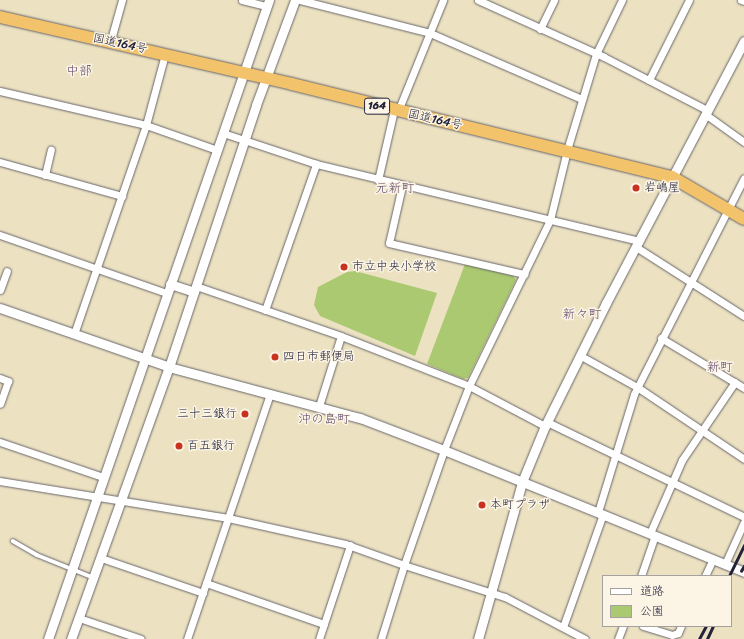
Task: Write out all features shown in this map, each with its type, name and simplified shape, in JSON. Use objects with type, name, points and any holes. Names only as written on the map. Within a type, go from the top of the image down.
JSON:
[{"type":"highway","name":"国道164号","points":[[0,17],[244,72],[396,111],[566,150],[672,177],[744,219]]},
{"type":"street","points":[[110,43],[122,0]]},
{"type":"street","points":[[48,639],[145,359],[168,288],[268,3],[242,0]]},
{"type":"street","points":[[71,639],[169,367],[244,140],[295,0]]},
{"type":"street","points":[[300,0],[430,33],[582,99]]},
{"type":"street","points":[[378,180],[396,111],[444,0]]},
{"type":"street","points":[[478,0],[649,80],[706,112],[744,142]]},
{"type":"street","points":[[540,29],[554,0]]},
{"type":"street","points":[[381,639],[404,565],[444,450],[469,386],[550,220],[566,150],[596,54],[622,0]]},
{"type":"street","points":[[649,80],[689,0]]},
{"type":"street","points":[[478,639],[522,482],[546,424],[606,303],[744,41]]},
{"type":"street","points":[[74,334],[146,125],[165,54]]},
{"type":"street","points":[[0,91],[146,125],[217,150]]},
{"type":"street","points":[[223,133],[316,164],[402,186],[550,220],[638,244],[690,282],[744,316]]},
{"type":"street","points":[[46,175],[51,150]]},
{"type":"street","points":[[0,162],[122,196]]},
{"type":"street","points":[[265,310],[316,164]]},
{"type":"street","points":[[563,627],[601,513],[616,454],[637,387],[744,178]]},
{"type":"street","points":[[402,186],[389,243],[524,274]]},
{"type":"street","points":[[0,235],[97,269],[168,288],[195,289],[265,310],[341,336],[469,386],[546,424],[616,454],[672,483],[744,516]]},
{"type":"street","points":[[0,290],[7,271]]},
{"type":"street","points":[[0,308],[169,367],[360,418],[444,450],[744,572]]},
{"type":"street","points":[[319,406],[341,336]]},
{"type":"street","points":[[661,338],[744,388]]},
{"type":"street","points":[[581,356],[637,387],[744,459]]},
{"type":"street","points":[[0,378],[8,381],[0,404]]},
{"type":"street","points":[[641,575],[652,534],[682,460],[735,382]]},
{"type":"street","points":[[190,638],[206,583],[270,394]]},
{"type":"street","points":[[0,442],[104,477]]},
{"type":"street","points":[[0,481],[228,518],[350,545],[404,565],[491,592],[585,639]]},
{"type":"street","points":[[724,564],[744,522]]},
{"type":"street","points":[[319,639],[350,545]]},
{"type":"street","points":[[101,558],[203,593]]},
{"type":"street","points":[[705,575],[713,559]]},
{"type":"street","points":[[206,583],[324,624]]},
{"type":"street","points":[[78,618],[141,639]]},
{"type":"street","points":[[618,639],[623,627]]},
{"type":"street","points":[[646,627],[672,635],[678,633],[681,627]]},
{"type":"lane","points":[[13,541],[37,555],[93,577]]},
{"type":"green space","points":[[465,264],[513,275],[516,280],[468,378],[463,379],[427,364]]},
{"type":"green space","points":[[355,271],[437,293],[415,356],[320,316],[314,305],[318,287],[347,272]]},
{"type":"railway","points":[[729,575],[744,545]]},
{"type":"railway","points":[[741,571],[744,566]]},
{"type":"railway","points":[[699,639],[705,627]]},
{"type":"railway","points":[[707,639],[713,627]]},
{"type":"place","name":"岩嶋屋","points":[[636,188]]},
{"type":"place","name":"市立中央小学校","points":[[344,267]]},
{"type":"place","name":"四日市郵便局","points":[[275,357]]},
{"type":"place","name":"三十三銀行","points":[[245,414]]},
{"type":"place","name":"百五銀行","points":[[179,446]]},
{"type":"place","name":"本町プラザ","points":[[482,505]]},
{"type":"district","name":"中部","points":[[79,71]]},
{"type":"district","name":"元新町","points":[[395,188]]},
{"type":"district","name":"新々町","points":[[582,314]]},
{"type":"district","name":"新町","points":[[720,367]]},
{"type":"district","name":"沖の島町","points":[[324,419]]}]
